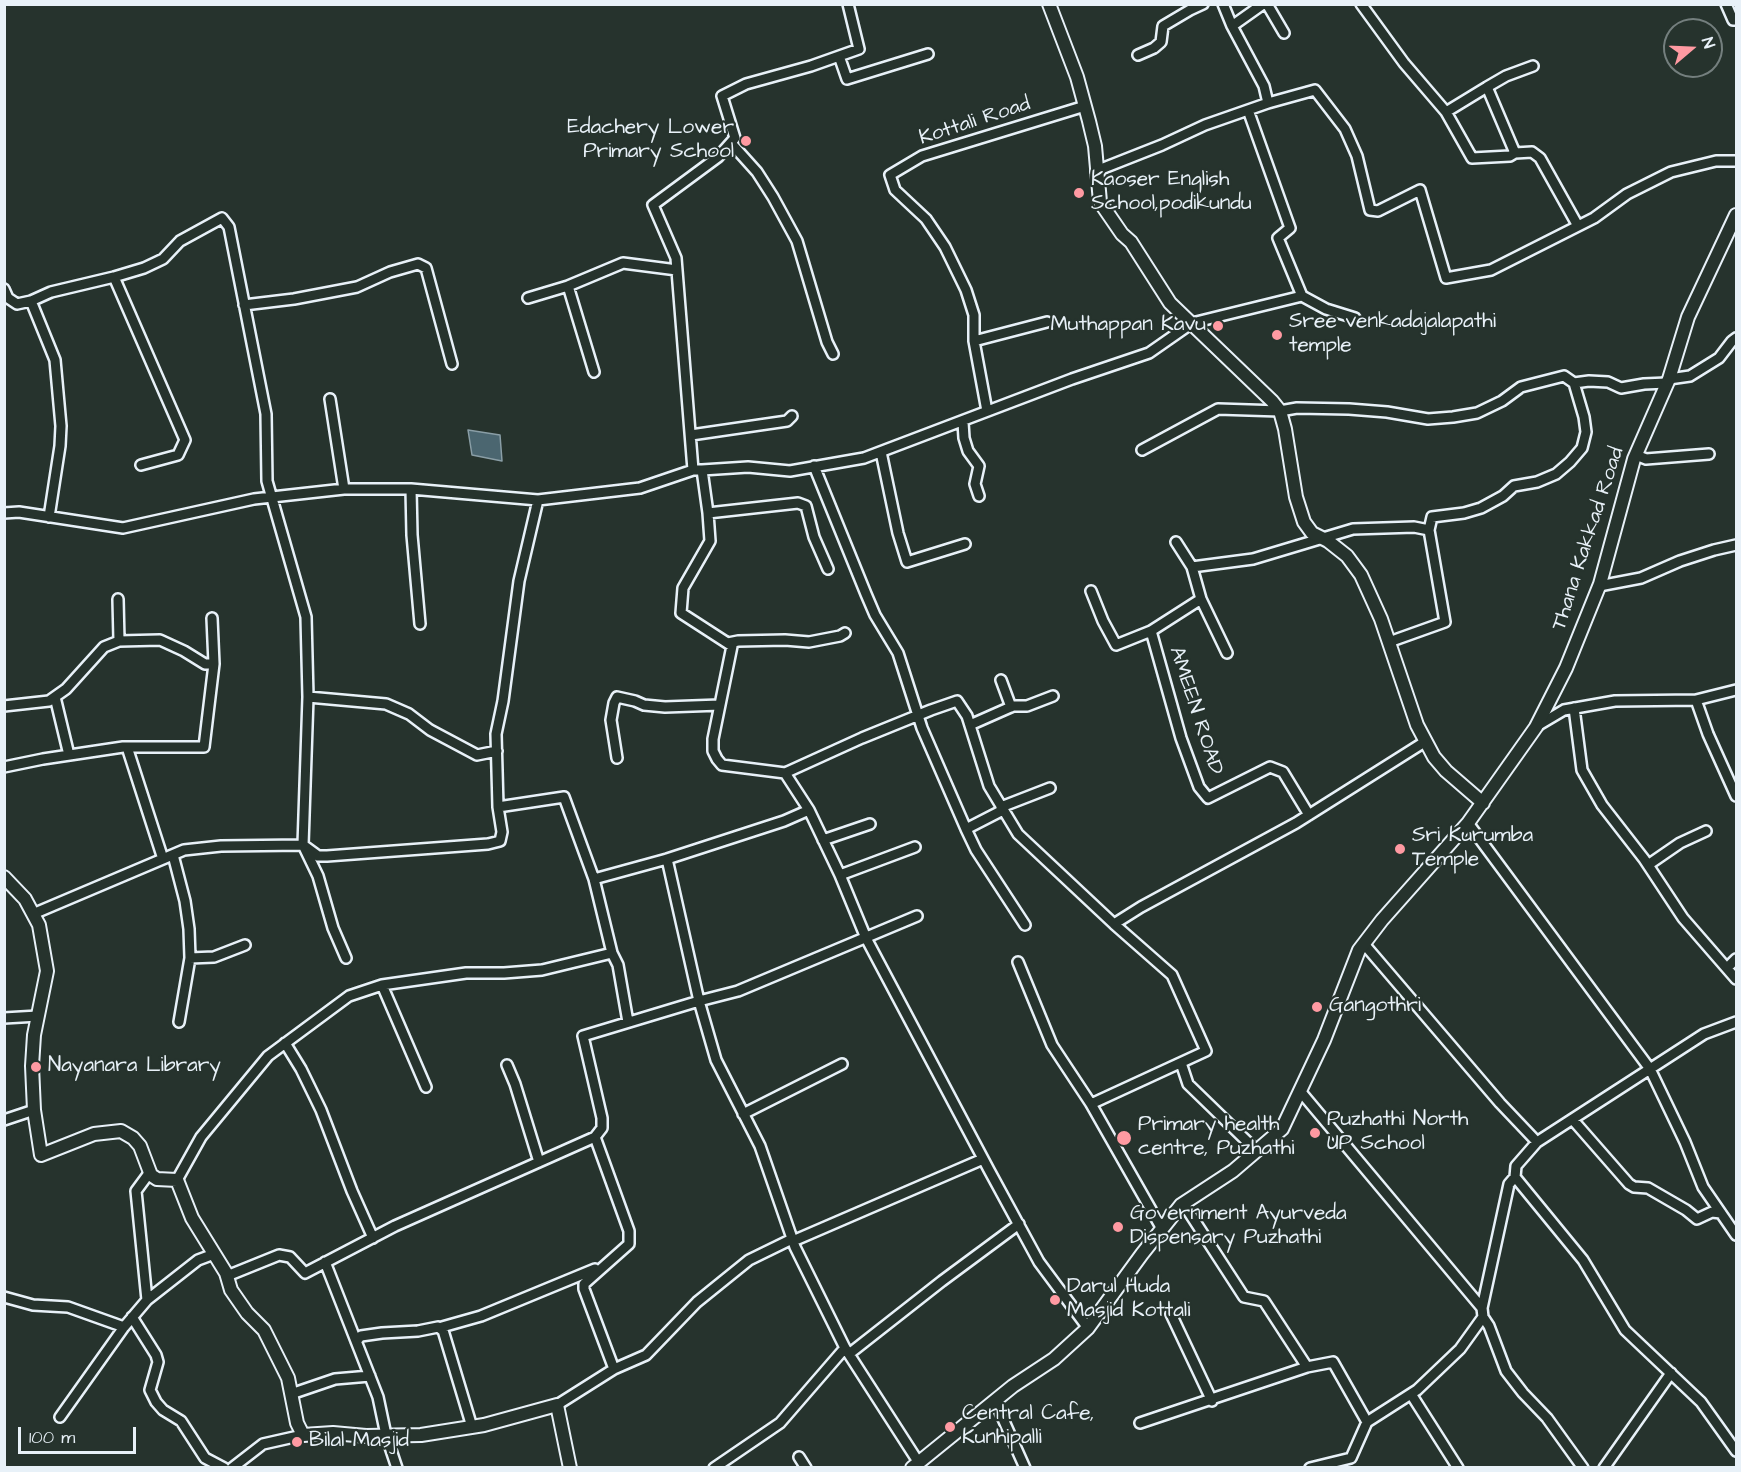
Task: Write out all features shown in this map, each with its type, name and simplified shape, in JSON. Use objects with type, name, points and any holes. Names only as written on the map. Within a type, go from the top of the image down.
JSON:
[{"type":"main road","points":[[1049,4],[1077,77],[1085,106],[1095,147],[1100,202],[1122,234],[1131,242],[1170,303],[1280,411],[1296,497],[1304,522],[1312,533],[1323,538],[1347,556],[1361,575],[1389,642],[1417,725],[1434,757],[1446,771],[1483,803]]},
{"type":"main road","name":"Thana Kakkad Road","points":[[915,1465],[995,1401],[1054,1359],[1088,1328],[1183,1203],[1233,1171],[1282,1129],[1324,1040],[1359,950],[1483,803],[1536,727],[1566,668],[1599,586],[1636,455],[1668,381],[1688,317],[1737,215]]},
{"type":"main road","points":[[4,877],[25,899],[39,925],[47,971],[38,1016],[32,1066],[34,1110],[41,1155],[94,1134],[121,1131],[133,1138],[140,1146],[150,1172],[157,1179],[177,1180],[192,1218],[227,1276],[231,1290],[264,1330],[288,1378],[297,1424],[303,1436],[333,1433],[421,1435],[472,1427],[556,1405],[570,1467]]},
{"type":"street","points":[[848,4],[860,49],[746,84],[722,96],[735,138],[707,166],[653,205],[676,258],[691,435],[708,513],[710,541],[683,588],[681,613],[732,646],[713,751],[722,765],[785,773],[862,738],[957,701],[967,716],[989,786],[1018,834],[1172,975],[1206,1051],[1091,1104]]},
{"type":"street","points":[[1138,55],[1161,42],[1163,26],[1203,4]]},
{"type":"street","points":[[1223,4],[1264,86],[1268,103]]},
{"type":"street","points":[[1232,26],[1265,4],[1284,33]]},
{"type":"street","points":[[1360,4],[1404,63],[1446,112],[1472,158],[1532,152],[1540,158],[1578,226]]},
{"type":"street","points":[[1726,4],[1733,20],[1737,20]]},
{"type":"street","points":[[839,56],[847,79],[928,54]]},
{"type":"street","points":[[1446,112],[1506,76],[1533,66]]},
{"type":"street","points":[[1487,87],[1515,153]]},
{"type":"street","points":[[1096,171],[1205,125],[1268,103],[1316,90],[1346,129],[1357,156],[1370,210],[1378,211],[1420,190],[1446,278],[1491,270],[1594,218],[1627,194],[1671,172],[1716,161],[1737,160]]},
{"type":"street","name":"Kottali Road","points":[[987,411],[974,340],[974,315],[966,290],[945,247],[926,219],[895,190],[890,175],[922,156],[1085,106]]},
{"type":"street","points":[[1248,110],[1290,228],[1278,238],[1302,296],[1326,309],[1354,318]]},
{"type":"street","points":[[731,143],[757,172],[797,241],[826,342],[833,354]]},
{"type":"street","points":[[6,296],[17,303],[31,301],[51,292],[144,268],[163,259],[180,241],[222,218],[229,227],[266,414],[267,481],[306,617],[308,697],[303,845],[318,876],[333,928],[346,958]]},
{"type":"street","points":[[528,298],[568,286],[622,263],[677,270]]},
{"type":"street","points":[[244,305],[294,299],[357,287],[390,272],[418,264],[426,268],[452,364]]},
{"type":"street","points":[[114,277],[185,440],[178,455],[173,458],[141,465]]},
{"type":"street","points":[[568,286],[594,372]]},
{"type":"street","points":[[4,513],[19,512],[123,528],[254,499],[344,489],[411,489],[538,500],[640,488],[698,470],[748,467],[790,471],[864,458],[1149,353],[1192,323],[1302,296]]},
{"type":"street","points":[[31,301],[55,360],[61,426],[49,517]]},
{"type":"street","points":[[974,340],[1047,322]]},
{"type":"street","points":[[1574,383],[1608,382],[1621,388],[1690,376],[1719,358],[1737,338]]},
{"type":"street","points":[[1142,450],[1218,409],[1280,411],[1297,408],[1349,409],[1428,419],[1477,413],[1502,401],[1521,387],[1564,376],[1574,383],[1586,432],[1582,448],[1556,474],[1537,482],[1514,486],[1503,496],[1482,508],[1432,517],[1429,530],[1445,622],[1389,642]]},
{"type":"street","points":[[330,399],[344,489]]},
{"type":"street","points":[[691,435],[787,421],[792,416]]},
{"type":"street","points":[[963,422],[968,451],[980,466],[975,484],[979,496]]},
{"type":"street","points":[[881,452],[898,533],[907,562],[965,544]]},
{"type":"street","points":[[1636,455],[1646,459],[1709,454]]},
{"type":"street","points":[[814,466],[875,615],[898,653],[922,728],[966,829],[981,858],[1025,925]]},
{"type":"street","points":[[411,489],[412,535],[420,624]]},
{"type":"street","points":[[33,914],[184,850],[221,846],[303,845],[318,856],[327,856],[488,844],[500,841],[502,832],[498,807],[496,734],[503,701],[519,581],[538,500]]},
{"type":"street","points":[[708,513],[798,503],[806,506],[814,537],[828,569]]},
{"type":"street","points":[[1192,567],[1253,559],[1353,529],[1414,527],[1429,530]]},
{"type":"street","points":[[1176,542],[1192,567],[1201,599],[1227,653]]},
{"type":"street","points":[[1599,586],[1641,578],[1680,561],[1737,545]]},
{"type":"street","points":[[1091,591],[1116,645],[1151,631]]},
{"type":"street","points":[[117,599],[119,641]]},
{"type":"street","name":"AMEEN ROAD","points":[[1201,599],[1151,631],[1181,738],[1199,787],[1208,798],[1270,767],[1283,772],[1309,815]]},
{"type":"street","points":[[4,767],[127,747],[204,747],[214,664],[212,618]]},
{"type":"street","points":[[728,643],[785,640],[809,642],[845,633]]},
{"type":"street","points":[[4,706],[49,701],[74,681],[104,647],[119,641],[160,640],[205,664],[214,664]]},
{"type":"street","points":[[1001,680],[1011,707]]},
{"type":"street","points":[[1536,727],[1564,710],[1574,708],[1615,701],[1696,700],[1737,690]]},
{"type":"street","points":[[970,725],[1011,707],[1027,706],[1053,696]]},
{"type":"street","points":[[55,697],[69,755]]},
{"type":"street","points":[[308,697],[386,704],[409,714],[430,730],[477,755],[497,752]]},
{"type":"street","points":[[617,758],[611,720],[617,697],[644,705],[665,707],[720,705]]},
{"type":"street","points":[[1696,700],[1708,734],[1737,796]]},
{"type":"street","points":[[1574,708],[1582,770],[1602,805],[1648,865],[1683,918],[1737,979]]},
{"type":"street","points":[[1114,924],[1309,815],[1426,741]]},
{"type":"street","points":[[127,747],[163,859]]},
{"type":"street","points":[[785,773],[809,810],[840,875],[866,938],[1018,1224],[1039,1262],[1088,1328]]},
{"type":"street","points":[[966,829],[1002,808],[1050,788]]},
{"type":"street","points":[[498,807],[564,797],[594,879],[612,953],[618,965],[628,1022]]},
{"type":"street","points":[[594,879],[667,860],[784,822],[809,810]]},
{"type":"street","points":[[1468,823],[1650,1069],[1685,1142],[1703,1188],[1737,1235]]},
{"type":"street","points":[[824,840],[870,824]]},
{"type":"street","points":[[1648,865],[1680,843],[1706,831]]},
{"type":"street","points":[[840,875],[915,847]]},
{"type":"street","points":[[173,855],[185,901],[189,929],[190,958],[179,1022]]},
{"type":"street","points":[[667,860],[699,1001],[716,1060],[760,1146],[792,1240],[847,1351],[915,1465]]},
{"type":"street","points":[[227,1276],[279,1255],[290,1257],[305,1273],[373,1238],[595,1137],[602,1128],[602,1118],[583,1036],[738,991],[918,916]]},
{"type":"street","points":[[1364,944],[1500,1103],[1537,1142]]},
{"type":"street","points":[[190,958],[214,957],[245,945]]},
{"type":"street","points":[[177,1180],[201,1137],[268,1056],[349,996],[382,985],[466,973],[542,970],[612,953]]},
{"type":"street","points":[[1726,968],[1737,959]]},
{"type":"street","points":[[1018,962],[1052,1045],[1091,1104],[1161,1229]]},
{"type":"street","points":[[382,985],[426,1087]]},
{"type":"street","points":[[4,1018],[38,1016]]},
{"type":"street","points":[[1310,1467],[1353,1463],[1367,1422],[1411,1394],[1460,1349],[1483,1313],[1509,1184],[1515,1177],[1516,1166],[1537,1142],[1704,1034],[1737,1022]]},
{"type":"street","points":[[285,1043],[321,1110],[373,1238]]},
{"type":"street","points":[[1181,1063],[1188,1084],[1257,1151]]},
{"type":"street","points":[[743,1114],[842,1064]]},
{"type":"street","points":[[507,1065],[539,1162]]},
{"type":"street","points":[[1300,1091],[1483,1313],[1506,1371],[1547,1418],[1583,1467]]},
{"type":"street","points":[[4,1119],[34,1110]]},
{"type":"street","points":[[1573,1120],[1629,1184],[1634,1187],[1648,1188],[1697,1219],[1713,1212],[1721,1213]]},
{"type":"street","points":[[595,1137],[629,1231],[628,1244],[584,1284],[614,1369]]},
{"type":"street","points":[[556,1405],[614,1369],[646,1354],[697,1302],[749,1260],[983,1159]]},
{"type":"street","points":[[147,1300],[136,1191],[150,1172]]},
{"type":"street","points":[[1515,1177],[1583,1260],[1625,1330],[1701,1402],[1737,1451]]},
{"type":"street","points":[[1183,1203],[1244,1297],[1264,1301],[1306,1368]]},
{"type":"street","points":[[714,1467],[780,1423],[847,1351],[1018,1224]]},
{"type":"street","points":[[60,1417],[124,1327],[147,1300],[198,1260],[214,1254]]},
{"type":"street","points":[[326,1262],[378,1397],[386,1435],[397,1467]]},
{"type":"street","points":[[442,1330],[442,1327],[502,1308],[603,1266]]},
{"type":"street","points":[[4,1297],[33,1305],[68,1307],[124,1327]]},
{"type":"street","points":[[1171,1314],[1212,1401]]},
{"type":"street","points":[[132,1317],[158,1362],[150,1390],[156,1402],[163,1410],[181,1421],[205,1458],[224,1467]]},
{"type":"street","points":[[356,1341],[361,1336],[438,1327],[442,1330],[472,1427]]},
{"type":"street","points":[[1140,1424],[1306,1368],[1334,1362],[1367,1422]]},
{"type":"street","points":[[1604,1467],[1671,1373]]},
{"type":"street","points":[[291,1394],[335,1379],[370,1376]]},
{"type":"street","points":[[1411,1394],[1458,1467]]},
{"type":"street","points":[[995,1401],[1025,1467]]},
{"type":"street","points":[[232,1467],[263,1444],[303,1436]]},
{"type":"street","points":[[798,1456],[806,1467]]},
{"type":"water","points":[[468,430],[500,435],[502,461],[472,455]]},
{"type":"place","name":"Edachery Lower Primary School","points":[[746,141]]},
{"type":"place","name":"Kaoser English School,podikundu","points":[[1079,193]]},
{"type":"place","name":"Muthappan Kavu","points":[[1218,326]]},
{"type":"place","name":"Sree venkadajalapathi temple","points":[[1277,335]]},
{"type":"place","name":"Sri Kurumba Temple","points":[[1400,849]]},
{"type":"place","name":"Gangothri","points":[[1317,1007]]},
{"type":"place","name":"Nayanara Library","points":[[36,1067]]},
{"type":"place","name":"Puzhathi North UP School","points":[[1315,1133]]},
{"type":"place","name":"Primary health centre, Puzhathi","points":[[1124,1138]]},
{"type":"place","name":"Government Ayurveda Dispensary Puzhathi","points":[[1118,1227]]},
{"type":"place","name":"Darul Huda Masjid Kottali","points":[[1055,1300]]},
{"type":"place","name":"Central Cafe, Kunhipalli","points":[[950,1427]]},
{"type":"place","name":"Bilal Masjid","points":[[297,1442]]}]
